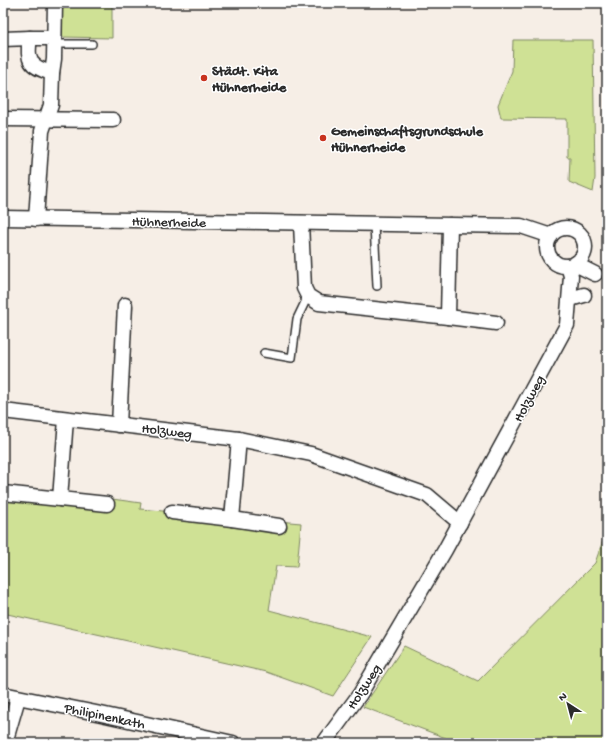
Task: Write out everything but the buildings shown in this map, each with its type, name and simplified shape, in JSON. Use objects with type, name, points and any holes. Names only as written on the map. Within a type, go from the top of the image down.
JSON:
[{"type":"street","points":[[36,219],[42,131],[51,105],[55,3]]},
{"type":"street","points":[[3,39],[30,38],[54,41]]},
{"type":"street","points":[[30,38],[28,52],[29,59],[33,66],[40,70],[52,73]]},
{"type":"street","points":[[3,119],[113,120]]},
{"type":"street","name":"Hühnerheide","points":[[3,218],[521,226],[551,236]]},
{"type":"street","points":[[301,223],[304,288],[308,296],[319,303],[496,323]]},
{"type":"street","points":[[448,317],[450,225]]},
{"type":"street","points":[[572,265],[584,253],[583,238],[571,229],[557,231],[551,236],[548,242],[549,257],[560,266],[572,265],[595,274]]},
{"type":"street","name":"Holzweg","points":[[324,743],[360,694],[460,523],[567,325],[572,265]]},
{"type":"street","points":[[570,299],[584,295]]},
{"type":"street","points":[[119,425],[125,305]]},
{"type":"street","name":"Holzweg","points":[[3,411],[239,439],[311,454],[427,495],[460,523]]},
{"type":"street","points":[[60,499],[66,419]]},
{"type":"street","points":[[232,518],[239,439]]},
{"type":"street","points":[[3,493],[107,504]]},
{"type":"street","points":[[172,512],[232,518],[279,526]]},
{"type":"street","name":"Philipinenkath","points":[[3,694],[101,714],[191,738],[233,743]]},
{"type":"street","points":[[5,743],[18,698]]},
{"type":"lane","points":[[54,41],[92,44]]},
{"type":"lane","points":[[374,224],[377,286]]},
{"type":"lane","points":[[264,353],[292,358],[297,319],[308,296]]},
{"type":"green space","points":[[62,3],[112,3],[112,38],[60,37]]},
{"type":"green space","points":[[513,40],[593,40],[595,178],[593,192],[569,182],[570,157],[567,157],[567,119],[501,118],[498,105],[512,71]]},
{"type":"green space","points":[[3,499],[110,507],[112,499],[141,503],[140,509],[301,523],[297,567],[276,566],[269,610],[372,637],[333,696],[266,672],[3,613]]},
{"type":"green space","points":[[607,529],[607,743],[444,743],[446,738],[363,707],[404,646],[478,681],[595,563]]},
{"type":"place","name":"Städt. Kita Hühnerheide","points":[[204,78]]},
{"type":"place","name":"Gemeinschaftsgrundschule Hühnerheide","points":[[323,138]]}]
